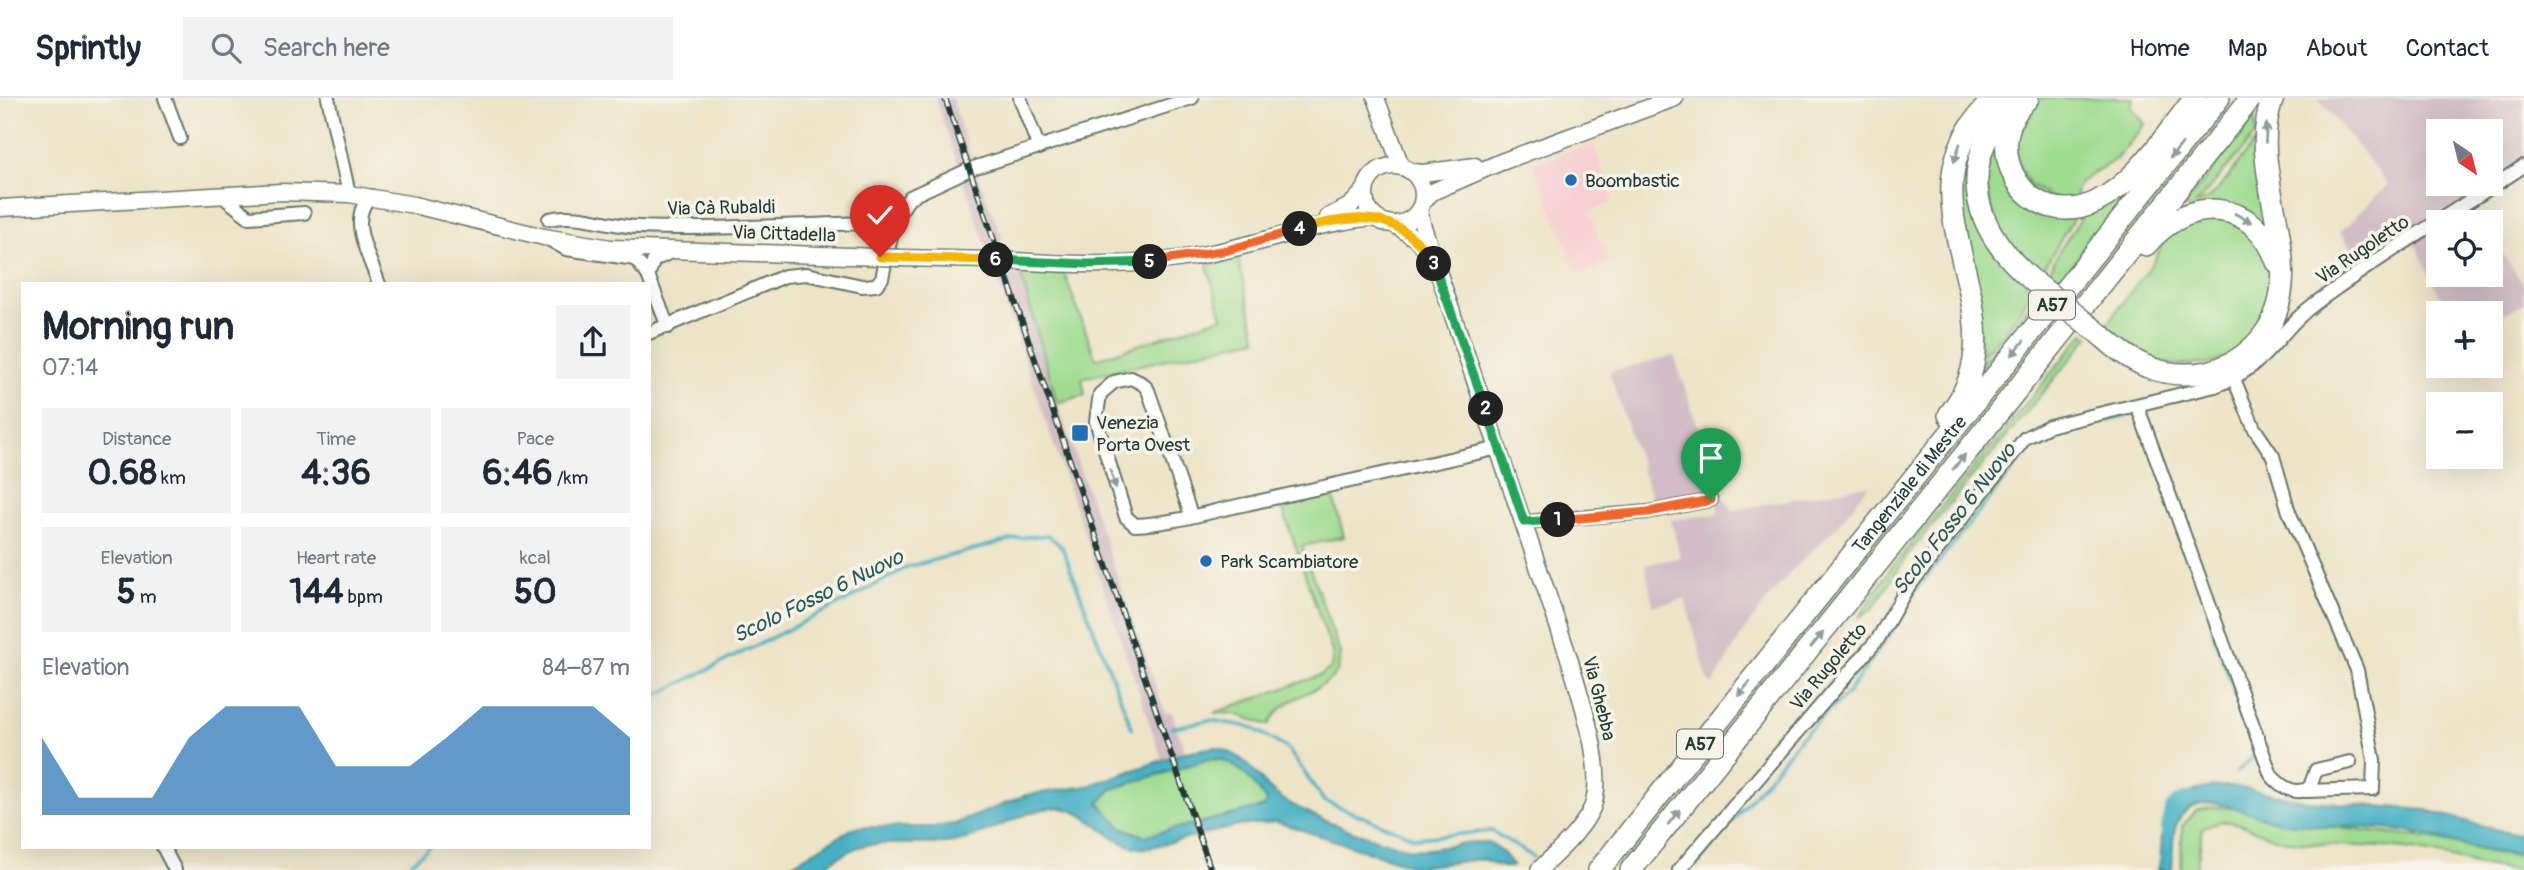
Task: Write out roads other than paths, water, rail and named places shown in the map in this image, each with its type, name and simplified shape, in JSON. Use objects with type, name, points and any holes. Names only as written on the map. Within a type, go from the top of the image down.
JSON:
[{"type":"highway","points":[[2028,98],[2016,110],[2007,130],[2006,155],[2011,172],[2021,188],[2037,201],[2055,207],[2080,207],[2106,196],[2131,177],[2195,98]]},
{"type":"highway","name":"Tangenziale di Mestre","points":[[1598,870],[2219,98]]},
{"type":"highway","name":"Tangenziale di Mestre","points":[[1631,870],[2251,98]]},
{"type":"highway","name":"A57","points":[[2007,101],[1987,134],[1980,150],[1976,171],[1977,194],[1991,233],[2012,263],[2125,357],[2161,372],[2178,374],[2214,370],[2247,352],[2262,338],[2274,317],[2281,273],[2281,244],[2266,155],[2265,131],[2273,98]]},
{"type":"highway","name":"A57","points":[[1886,513],[1899,478],[1957,405],[1975,358],[1972,300],[1950,195],[1951,172],[1965,131],[2007,101]]},
{"type":"highway","name":"A57","points":[[2090,300],[2108,293],[2162,229],[2185,215],[2205,209],[2236,213],[2251,222],[2273,249],[2281,273]]},
{"type":"main road","points":[[1380,106],[1385,151],[1365,190],[1368,209],[1374,217],[1394,225],[1409,220],[1432,192],[1501,162],[1675,98]]},
{"type":"main road","points":[[1380,106],[1407,169],[1422,186],[1421,206]]},
{"type":"main road","points":[[1377,171],[1459,170],[1501,162]]},
{"type":"main road","name":"Via Cittadella","points":[[1314,225],[1350,206],[1365,190]]},
{"type":"main road","name":"Via Cittadella","points":[[0,208],[255,193],[349,194],[544,237],[611,247],[1089,264],[1169,261],[1228,250],[1314,225],[1374,217]]},
{"type":"main road","name":"Via Ghebba","points":[[1421,206],[1438,271],[1569,658],[1589,731],[1595,773],[1592,806],[1584,821],[1539,870]]},
{"type":"main road","name":"Via Ghebba","points":[[1394,225],[1419,241],[1438,271]]},
{"type":"street","points":[[165,98],[180,138]]},
{"type":"street","points":[[328,98],[349,194]]},
{"type":"street","points":[[1020,98],[1039,148]]},
{"type":"street","points":[[651,332],[785,276],[806,274],[862,286],[876,285],[884,271],[895,219],[910,197],[933,184],[1192,98]]},
{"type":"street","name":"Via Rugoletto","points":[[1679,870],[1878,639],[1906,590],[2025,438],[2049,426],[2234,379],[2258,364],[2314,304],[2524,166]]},
{"type":"street","points":[[254,218],[250,209],[255,193]]},
{"type":"street","points":[[221,195],[245,215],[254,218],[304,213]]},
{"type":"street","points":[[371,197],[360,207],[359,222],[378,282]]},
{"type":"street","name":"Via Cà Rubaldi","points":[[548,219],[565,216],[624,227],[660,228],[871,223],[895,219]]},
{"type":"street","points":[[544,237],[565,249],[634,258],[651,282]]},
{"type":"street","points":[[648,275],[654,260],[672,251]]},
{"type":"street","points":[[651,283],[668,327]]},
{"type":"street","points":[[1187,516],[1147,390],[1143,384],[1131,378],[1114,382],[1100,394],[1096,421],[1126,517],[1135,525],[1187,516],[1499,448]]},
{"type":"street","points":[[2137,405],[2270,772],[2285,788],[2305,791],[2373,789],[2374,760],[2355,665],[2289,512],[2273,456],[2254,428],[2234,379]]},
{"type":"street","points":[[1524,522],[1648,512],[1711,500]]},
{"type":"street","points":[[2305,791],[2310,787],[2316,770],[2350,762]]},
{"type":"street","points":[[164,849],[175,870]]},
{"type":"water","points":[[1215,747],[1229,752],[1247,764],[1268,787],[1286,801],[1360,834],[1416,850],[1482,842],[1495,846],[1514,866],[1501,867],[1482,859],[1416,867],[1277,822],[1238,826],[1147,848],[1134,847],[1122,843],[1079,813],[1052,808],[1030,813],[955,842],[867,845],[819,868],[782,870],[855,827],[933,827],[955,824],[1026,795],[1088,786],[1185,752]],"holes":[[[1218,759],[1240,770],[1251,781],[1266,801],[1264,807],[1144,836],[1121,827],[1099,803],[1112,789],[1206,760]]]},
{"type":"water","points":[[2232,786],[2309,801],[2426,810],[2513,834],[2524,833],[2524,852],[2480,850],[2393,830],[2280,822],[2231,807],[2205,804],[2193,807],[2179,819],[2174,833],[2172,870],[2158,870],[2164,819],[2169,808],[2186,794],[2196,790]]},
{"type":"waterway","name":"Scolo Fosso 6 Nuovo","points":[[1696,866],[1801,737],[1846,695],[1891,633],[1915,591],[2031,447],[2061,432],[2136,414]]},
{"type":"waterway","name":"Scolo Fosso 6 Nuovo","points":[[651,698],[859,594],[907,567],[1018,538],[1048,535],[1062,547],[1132,728]]},
{"type":"waterway","name":"Scolo Fosso 6 Nuovo","points":[[2212,629],[2254,749],[2252,758],[2236,773]]},
{"type":"waterway","name":"Scolo Fosso 6 Nuovo","points":[[1171,728],[1209,720],[1251,727],[1288,749],[1324,801],[1416,838],[1492,831],[1533,857]]},
{"type":"waterway","points":[[2166,828],[2172,806],[2192,796]]},
{"type":"waterway","name":"Scolo Fosso 6 Nuovo","points":[[403,870],[427,849]]},
{"type":"railway","points":[[945,98],[1211,870]]},
{"type":"place","name":"Boombastic","points":[[1571,180]]},
{"type":"place","name":"Venezia Porta Ovest","points":[[1080,433]]},
{"type":"place","name":"Park Scambiatore","points":[[1206,561]]}]
